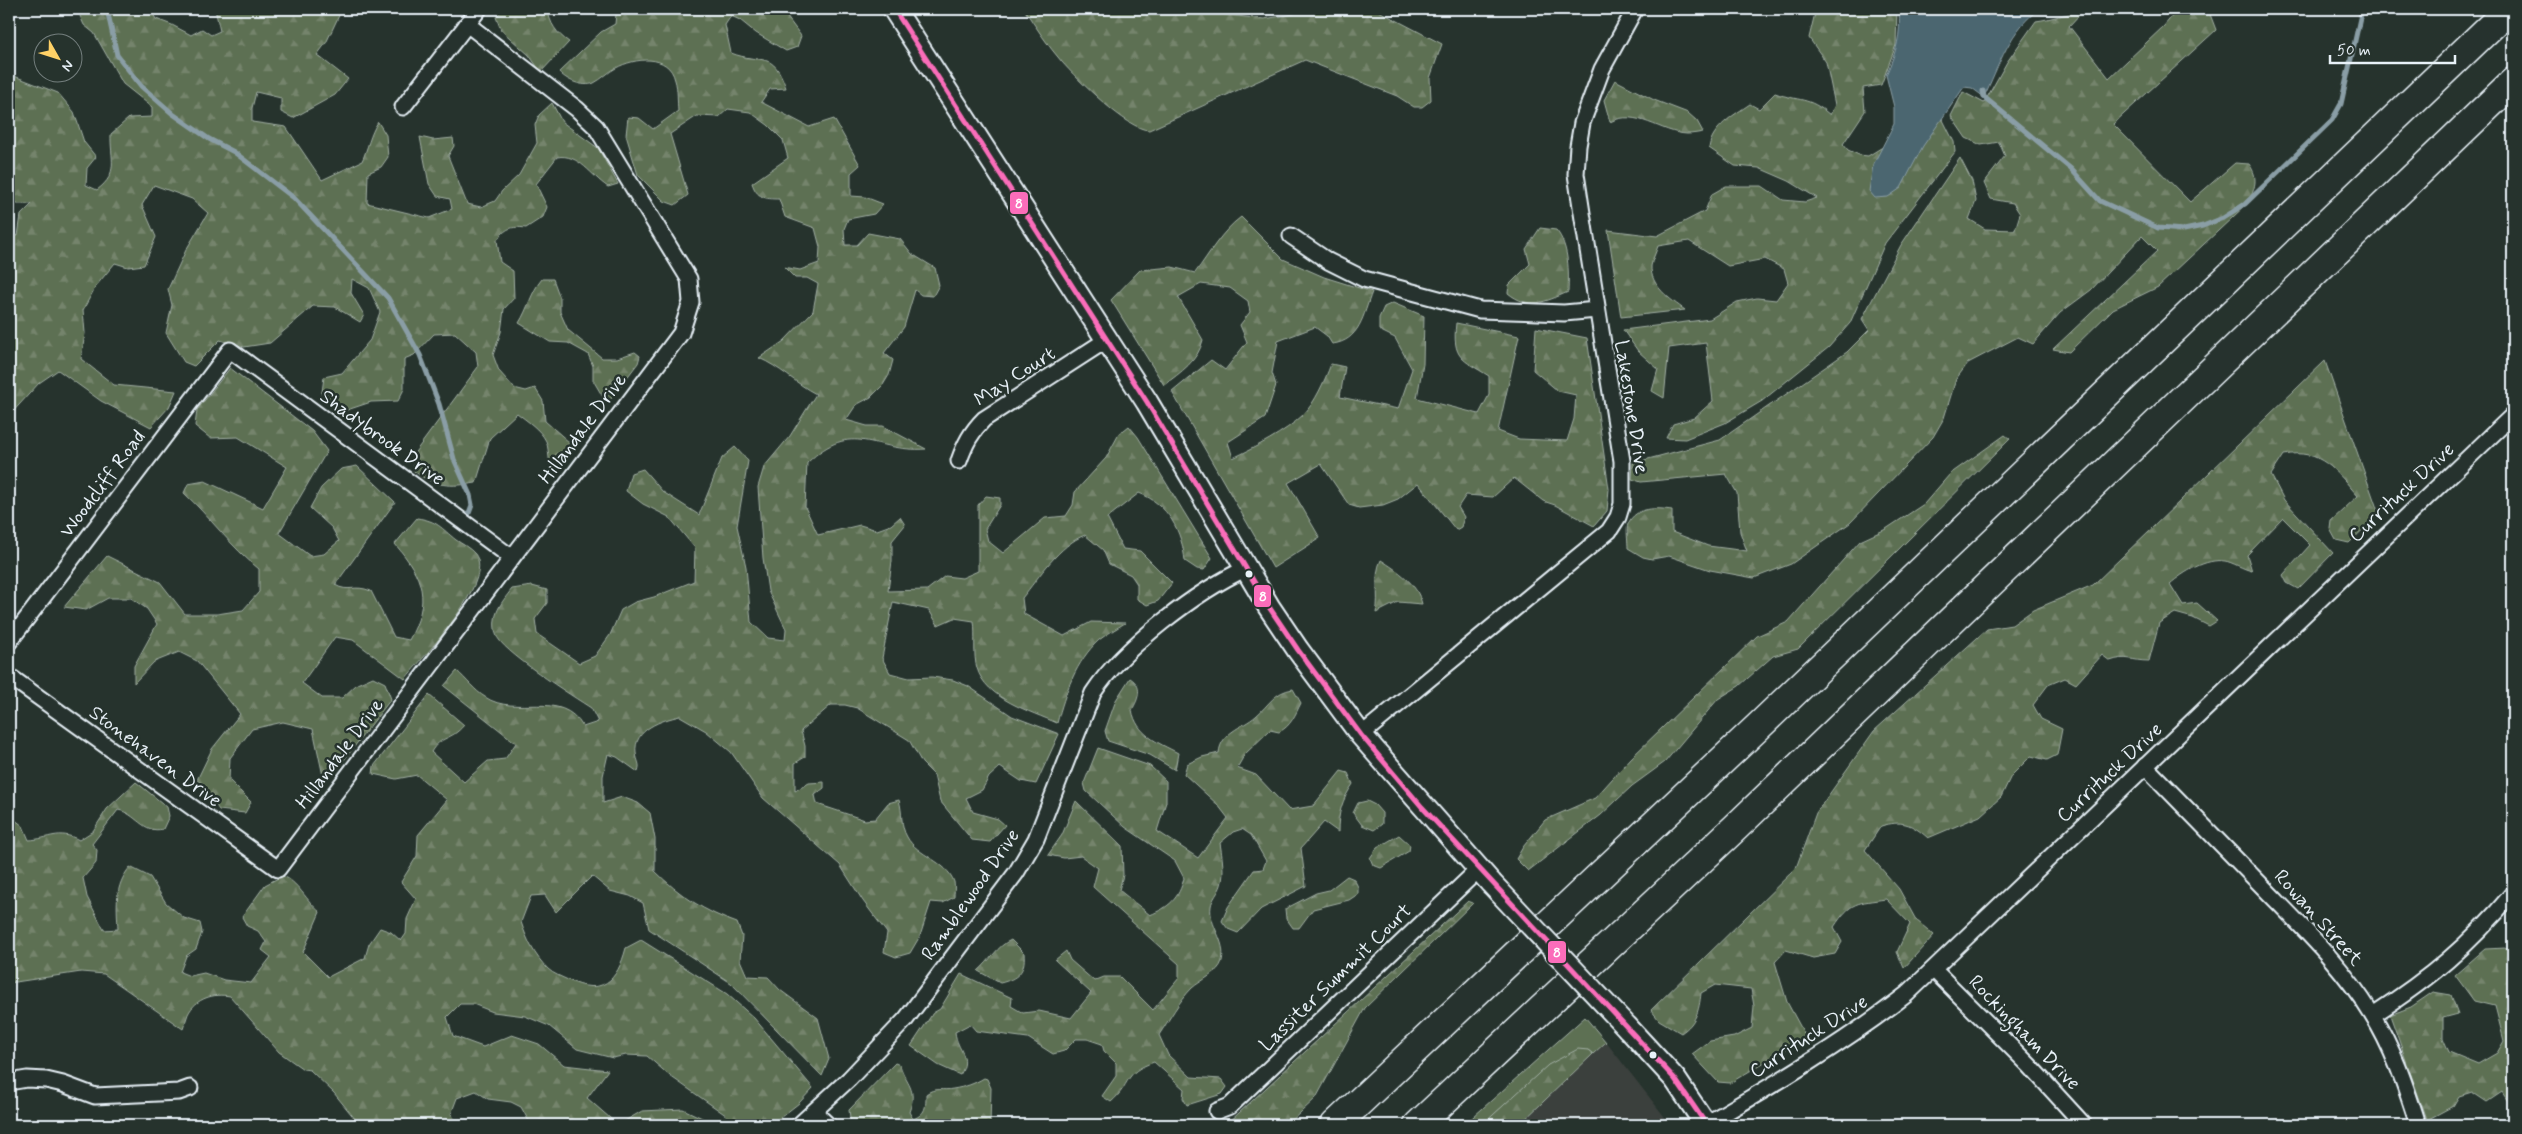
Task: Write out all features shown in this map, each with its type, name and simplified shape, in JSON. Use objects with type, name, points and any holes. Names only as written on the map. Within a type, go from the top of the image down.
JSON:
[{"type":"highway","points":[[1335,1125],[1760,726],[2509,9]]},
{"type":"highway","points":[[1418,1125],[1736,827],[2513,82]]},
{"type":"main road","points":[[894,9],[1003,181],[1108,339],[1269,607],[1298,650],[1361,735],[1485,876],[1675,1079],[1706,1125]]},
{"type":"street","points":[[403,107],[478,9]]},
{"type":"street","name":"Lakestone Drive","points":[[1361,735],[1609,531],[1618,518],[1622,504],[1622,461],[1576,174],[1582,123],[1596,85],[1635,9]]},
{"type":"street","name":"Hillandale Drive","points":[[278,870],[443,651],[511,557],[681,333],[691,302],[689,279],[596,127],[577,108],[467,24]]},
{"type":"street","points":[[1292,236],[1328,261],[1364,279],[1471,308],[1564,313],[1597,310]]},
{"type":"street","name":"May Court","points":[[959,461],[966,442],[974,429],[984,419],[1108,339]]},
{"type":"street","name":"Shadybrook Drive","points":[[230,350],[511,557]]},
{"type":"street","name":"Woodcliff Road","points":[[9,642],[230,350]]},
{"type":"street","name":"Currituck Drive","points":[[1706,1125],[1825,1053],[1872,1021],[1934,970],[2513,415]]},
{"type":"street","name":"Ramblewood Drive","points":[[799,1125],[867,1061],[906,1019],[1021,865],[1048,811],[1093,693],[1105,675],[1118,660],[1156,628],[1219,582],[1247,568]]},
{"type":"street","name":"Stonehaven Drive","points":[[9,676],[278,870]]},
{"type":"street","name":"Rowan Street","points":[[2145,766],[2317,942],[2373,1015],[2400,1072],[2418,1125]]},
{"type":"street","name":"Lassiter Summit Court","points":[[1217,1111],[1230,1106],[1485,876]]},
{"type":"street","points":[[2373,1015],[2414,988],[2454,957],[2489,922],[2513,894]]},
{"type":"street","name":"Rockingham Drive","points":[[1934,970],[2029,1065],[2084,1125]]},
{"type":"street","points":[[9,1082],[27,1079],[46,1080],[64,1084],[95,1096],[179,1092],[190,1088]]},
{"type":"street","points":[[814,1112],[828,1125]]},
{"type":"shaded area","points":[[1606,1042],[1671,1125],[1519,1125]]},
{"type":"green space","points":[[77,9],[150,9],[156,19],[191,35],[202,29],[211,35],[220,31],[215,9],[342,9],[326,43],[317,55],[348,79],[335,95],[293,118],[281,112],[281,98],[256,92],[252,108],[252,122],[286,127],[322,180],[362,161],[378,122],[386,135],[388,157],[381,167],[368,173],[367,203],[429,218],[452,209],[450,199],[437,196],[429,184],[420,137],[433,140],[453,138],[454,146],[448,156],[467,204],[481,207],[495,201],[502,191],[519,175],[537,143],[535,125],[539,115],[552,103],[562,122],[598,148],[618,184],[608,187],[572,158],[557,157],[536,184],[547,207],[543,217],[526,228],[516,227],[509,229],[497,240],[500,262],[513,271],[514,298],[504,309],[501,332],[493,355],[499,371],[514,388],[526,391],[535,388],[543,401],[545,421],[570,443],[569,456],[554,472],[550,464],[546,441],[533,426],[517,413],[490,438],[476,483],[443,485],[429,480],[414,471],[413,455],[478,367],[476,352],[455,333],[434,334],[414,355],[404,359],[404,389],[398,401],[371,402],[341,412],[321,400],[324,377],[342,373],[370,340],[380,312],[369,288],[352,279],[351,293],[364,315],[360,322],[335,307],[313,306],[270,343],[244,347],[220,340],[194,366],[184,362],[166,333],[172,305],[168,289],[186,250],[208,213],[192,199],[154,185],[142,205],[156,237],[144,265],[128,267],[115,263],[96,286],[83,310],[85,333],[81,359],[114,385],[176,391],[169,407],[151,427],[101,401],[58,370],[39,383],[9,416],[9,234],[18,236],[21,215],[32,204],[17,204],[9,198],[9,74],[58,93],[74,112],[84,142],[96,157],[87,168],[86,185],[97,190],[109,178],[111,171],[111,134],[129,118],[152,117],[152,107],[123,84],[94,33],[84,25]]},
{"type":"green space","points":[[503,9],[548,9],[554,28],[569,42],[541,72],[529,55],[501,30],[496,17]]},
{"type":"green space","points":[[613,9],[781,9],[801,36],[797,47],[786,51],[731,16],[725,25],[731,53],[765,60],[776,68],[781,76],[786,88],[770,89],[761,102],[809,127],[834,119],[860,165],[851,173],[851,196],[865,197],[883,204],[874,214],[848,219],[844,229],[845,245],[857,245],[868,233],[900,239],[912,254],[935,268],[939,285],[933,296],[921,295],[915,290],[904,327],[884,353],[893,360],[889,375],[883,385],[871,397],[856,405],[846,420],[867,426],[883,426],[926,449],[908,449],[851,440],[838,442],[823,450],[807,463],[805,507],[818,535],[860,525],[877,530],[891,525],[900,517],[905,525],[892,541],[892,561],[888,591],[927,590],[945,576],[962,578],[978,571],[978,505],[986,496],[1000,498],[1000,505],[985,529],[988,541],[1003,553],[1045,518],[1066,516],[1073,505],[1075,492],[1106,458],[1119,434],[1129,426],[1138,437],[1212,558],[1204,570],[1197,569],[1185,561],[1181,539],[1166,511],[1139,493],[1107,518],[1123,549],[1140,551],[1172,583],[1158,601],[1147,605],[1137,599],[1137,584],[1131,575],[1109,564],[1103,550],[1085,535],[1058,554],[1022,598],[1024,614],[1064,636],[1091,622],[1125,623],[1099,640],[1084,658],[1072,678],[1057,723],[1010,703],[989,688],[977,668],[974,621],[954,618],[938,625],[929,610],[893,602],[882,658],[890,673],[909,678],[932,677],[953,680],[968,686],[1012,716],[1059,734],[1036,784],[1021,781],[1000,767],[989,777],[982,790],[966,798],[973,812],[998,819],[1005,825],[990,842],[972,840],[940,801],[934,775],[922,763],[909,740],[857,708],[845,705],[831,705],[801,731],[805,746],[805,757],[795,763],[795,791],[809,783],[824,782],[824,788],[815,795],[817,804],[865,820],[875,819],[888,803],[899,800],[903,828],[907,837],[912,844],[945,869],[954,882],[954,897],[943,903],[931,902],[920,936],[910,953],[896,957],[884,952],[887,933],[863,901],[840,865],[763,798],[731,752],[706,731],[680,716],[650,727],[639,738],[636,745],[638,772],[617,757],[608,754],[603,776],[603,803],[622,797],[638,803],[650,813],[655,839],[655,871],[673,888],[693,902],[714,914],[737,923],[742,936],[740,960],[747,976],[768,977],[780,990],[818,1018],[829,1059],[822,1076],[731,983],[649,929],[643,903],[630,896],[610,891],[592,876],[556,912],[545,895],[531,896],[521,922],[526,935],[535,953],[548,969],[580,985],[590,987],[606,983],[618,970],[626,948],[641,940],[727,994],[754,1018],[813,1088],[799,1103],[771,1125],[749,1125],[730,1118],[670,1076],[647,1056],[626,1055],[613,1058],[577,1049],[549,1026],[525,1016],[493,1012],[473,1004],[460,1004],[447,1017],[453,1036],[483,1047],[512,1035],[539,1044],[564,1065],[608,1070],[587,1098],[618,1125],[531,1125],[521,1107],[511,1102],[488,1099],[476,1091],[457,1098],[451,1114],[459,1125],[360,1125],[334,1093],[310,1070],[303,1069],[279,1052],[230,996],[218,995],[201,1000],[191,1009],[183,1029],[104,974],[81,972],[9,983],[9,798],[15,798],[14,819],[23,826],[29,840],[66,835],[79,840],[93,831],[107,809],[136,782],[167,807],[169,816],[163,829],[156,830],[150,829],[130,815],[118,810],[92,844],[97,850],[96,863],[83,878],[87,897],[104,930],[118,929],[117,904],[119,889],[130,867],[150,877],[166,903],[184,918],[200,923],[202,932],[196,949],[186,956],[180,972],[190,976],[204,973],[224,980],[251,983],[271,957],[262,950],[266,942],[258,931],[247,926],[242,917],[265,885],[282,876],[292,882],[320,912],[303,952],[328,977],[365,958],[369,944],[380,928],[391,932],[401,941],[406,934],[407,919],[416,899],[401,882],[417,856],[418,835],[447,800],[417,775],[396,779],[373,774],[374,766],[429,695],[464,725],[455,734],[442,740],[431,752],[464,782],[488,761],[505,759],[516,743],[444,686],[457,671],[481,694],[497,703],[550,706],[563,709],[574,715],[583,727],[598,722],[591,708],[523,662],[500,641],[496,634],[496,615],[501,604],[512,589],[532,586],[547,590],[547,603],[535,619],[537,634],[579,663],[595,656],[610,635],[621,610],[635,602],[654,597],[694,581],[695,548],[669,517],[643,504],[626,491],[631,473],[643,469],[663,492],[699,515],[722,458],[735,447],[748,461],[737,526],[746,567],[751,622],[768,638],[785,640],[786,629],[768,591],[763,558],[758,487],[764,467],[790,436],[816,394],[759,358],[784,341],[813,311],[818,284],[807,278],[795,278],[784,267],[800,270],[819,263],[820,247],[815,228],[785,217],[779,199],[762,197],[756,192],[752,183],[788,158],[783,140],[768,125],[750,112],[728,109],[719,117],[697,116],[670,134],[688,195],[675,205],[664,201],[638,175],[626,135],[628,117],[639,118],[653,129],[678,111],[677,87],[671,71],[666,65],[658,62],[641,60],[623,65],[600,80],[585,85],[566,78],[559,72],[601,32],[615,24],[616,14]]},
{"type":"green space","points":[[1024,9],[1193,9],[1201,12],[1264,19],[1294,14],[1297,9],[1375,9],[1442,44],[1430,78],[1431,100],[1422,107],[1414,107],[1397,96],[1305,60],[1149,130],[1140,128],[1116,113],[1079,80],[1052,50]]},
{"type":"green space","points":[[1816,9],[1897,9],[1896,45],[1881,85],[1863,88],[1865,111],[1843,144],[1848,150],[1859,155],[1868,156],[1894,140],[1941,116],[1954,142],[1955,152],[1885,243],[1850,323],[1829,347],[1762,401],[1725,423],[1685,439],[1666,438],[1673,424],[1694,418],[1713,401],[1706,343],[1669,348],[1664,398],[1652,391],[1658,369],[1638,351],[1623,330],[1710,319],[1737,302],[1757,298],[1776,300],[1788,283],[1784,269],[1765,259],[1728,266],[1689,241],[1658,246],[1651,266],[1654,280],[1662,292],[1685,310],[1621,317],[1608,230],[1657,236],[1705,211],[1712,194],[1726,186],[1762,186],[1783,200],[1805,202],[1817,198],[1789,181],[1759,168],[1735,166],[1709,148],[1714,134],[1731,117],[1750,104],[1759,109],[1775,93],[1810,102],[1830,115],[1835,105],[1826,62],[1809,38]]},
{"type":"green space","points":[[2178,9],[2208,9],[2216,30],[2113,124],[2190,202],[2235,163],[2249,164],[2254,174],[2255,183],[2248,203],[2158,287],[2113,309],[2069,352],[2053,349],[2157,251],[2142,236],[2091,290],[2060,313],[2033,344],[2018,337],[1968,363],[1956,379],[1944,418],[1933,437],[1850,523],[1791,564],[1754,578],[1710,570],[1669,556],[1652,559],[1643,557],[1628,548],[1627,526],[1632,518],[1641,511],[1660,509],[1672,510],[1672,532],[1708,546],[1747,551],[1740,532],[1737,493],[1726,474],[1641,482],[1632,479],[1633,463],[1720,440],[1847,352],[1869,330],[1862,319],[1901,245],[1960,158],[1972,181],[1976,201],[1969,219],[1985,229],[2015,230],[2020,214],[2013,203],[1991,199],[1984,183],[2005,156],[1999,142],[1981,145],[1966,138],[1951,116],[1963,92],[1984,103],[2007,62],[2036,21],[2081,13],[2069,26],[2109,78],[2164,26]]},
{"type":"green space","points":[[1615,80],[1654,100],[1688,113],[1697,121],[1703,132],[1677,133],[1639,119],[1620,118],[1610,122],[1604,100]]},
{"type":"green space","points":[[1241,217],[1283,259],[1324,277],[1372,292],[1359,326],[1349,338],[1332,344],[1327,336],[1315,327],[1278,341],[1272,373],[1276,385],[1265,418],[1228,442],[1233,458],[1279,434],[1303,415],[1316,398],[1331,364],[1345,367],[1340,397],[1398,409],[1412,369],[1395,338],[1379,330],[1379,318],[1384,307],[1393,303],[1424,316],[1423,364],[1417,398],[1479,414],[1489,395],[1489,376],[1461,357],[1456,344],[1456,323],[1519,336],[1498,431],[1519,439],[1567,441],[1574,419],[1576,395],[1558,391],[1533,370],[1536,328],[1587,338],[1609,489],[1607,511],[1594,526],[1555,505],[1543,501],[1514,478],[1493,497],[1466,495],[1458,507],[1464,517],[1461,527],[1456,530],[1418,483],[1398,499],[1383,505],[1359,508],[1349,505],[1321,464],[1288,483],[1320,538],[1273,568],[1172,392],[1211,360],[1225,370],[1247,342],[1240,325],[1250,312],[1248,301],[1230,288],[1201,284],[1178,297],[1203,340],[1193,360],[1164,385],[1111,300],[1140,270],[1172,267],[1195,273],[1222,236]]},
{"type":"green space","points":[[1540,228],[1556,230],[1564,243],[1568,268],[1568,292],[1552,299],[1530,303],[1508,293],[1509,285],[1530,264],[1526,249]]},
{"type":"green space","points":[[542,279],[553,279],[560,298],[560,312],[568,330],[602,358],[617,358],[635,352],[640,356],[638,363],[607,404],[593,380],[593,366],[588,354],[568,343],[550,342],[519,323],[535,289]]},
{"type":"green space","points":[[2325,361],[2379,514],[2349,543],[2336,540],[2330,529],[2331,521],[2358,496],[2335,470],[2318,458],[2297,454],[2284,455],[2271,475],[2284,500],[2333,553],[2298,589],[2287,583],[2283,575],[2310,545],[2283,518],[2247,555],[2252,571],[2228,562],[2218,561],[2203,564],[2182,575],[2170,584],[2183,605],[2197,603],[2217,621],[2209,626],[2193,618],[2175,613],[2159,623],[2149,661],[2125,658],[2110,661],[2102,655],[2076,684],[2065,678],[2048,685],[2033,705],[2041,719],[2062,729],[2057,755],[2047,760],[2031,756],[2011,776],[2001,797],[1980,816],[1928,838],[1906,824],[1895,823],[1881,826],[1865,850],[1899,889],[1916,920],[1934,935],[1904,968],[1897,952],[1910,924],[1886,899],[1861,903],[1845,912],[1834,927],[1842,942],[1835,954],[1813,958],[1786,950],[1775,962],[1787,1002],[1806,1037],[1730,1083],[1718,1082],[1692,1054],[1710,1041],[1734,1037],[1752,1028],[1754,1006],[1751,989],[1715,985],[1701,993],[1696,1016],[1681,1033],[1659,1020],[1651,1010],[1796,868],[1816,813],[1874,731],[1987,629],[2012,625],[2033,610],[2093,585]]},
{"type":"green space","points":[[230,368],[312,431],[327,451],[279,533],[310,556],[324,554],[339,541],[332,528],[310,508],[321,488],[341,469],[357,466],[395,502],[335,585],[371,591],[394,637],[409,640],[420,613],[422,601],[418,579],[413,568],[395,544],[417,518],[435,523],[471,550],[475,554],[479,566],[475,582],[467,600],[440,637],[405,679],[353,640],[335,637],[302,683],[322,698],[342,698],[357,684],[373,677],[385,683],[391,699],[337,769],[323,776],[313,729],[283,722],[252,729],[230,758],[229,780],[251,802],[245,813],[219,810],[197,780],[212,749],[240,714],[197,661],[179,652],[154,662],[134,683],[134,666],[157,624],[147,609],[131,598],[108,598],[86,610],[64,607],[107,556],[160,582],[185,614],[217,614],[243,610],[259,592],[259,569],[239,551],[184,493],[188,484],[205,481],[263,508],[287,467],[238,437],[210,438],[195,426],[197,410]]},
{"type":"green space","points":[[2005,435],[2010,439],[1798,649],[1773,656],[1739,686],[1718,699],[1665,762],[1632,786],[1601,815],[1528,871],[1516,859],[1523,847],[1545,820],[1595,798],[1631,758],[1757,636],[1788,622],[1860,541],[1886,529],[1924,504],[1950,474]]},
{"type":"green space","points":[[1381,560],[1400,573],[1411,584],[1420,597],[1422,604],[1398,602],[1376,613],[1377,572]]},
{"type":"green space","points":[[1130,678],[1138,688],[1138,697],[1132,710],[1138,726],[1149,737],[1178,753],[1175,770],[1150,755],[1108,741],[1105,731],[1116,700]]},
{"type":"green space","points":[[1293,689],[1301,703],[1292,720],[1287,727],[1279,732],[1270,730],[1245,754],[1237,768],[1256,775],[1289,810],[1313,806],[1341,771],[1348,773],[1353,784],[1341,807],[1338,832],[1324,822],[1301,848],[1306,886],[1261,909],[1238,933],[1228,929],[1222,921],[1228,907],[1254,870],[1263,869],[1266,861],[1251,835],[1242,829],[1233,832],[1220,843],[1223,875],[1220,888],[1211,906],[1211,913],[1222,946],[1222,961],[1214,973],[1187,993],[1159,1035],[1168,1055],[1191,1077],[1221,1079],[1227,1087],[1222,1094],[1187,1105],[1183,1098],[1184,1089],[1154,1062],[1137,1070],[1128,1079],[1118,1096],[1111,1102],[1102,1096],[1116,1076],[1116,1063],[1104,1051],[1102,1044],[1087,1039],[1076,1039],[1064,1051],[1053,1054],[1028,1038],[976,1031],[970,1024],[955,1032],[965,1063],[960,1075],[938,1065],[911,1046],[933,1013],[940,1009],[961,974],[1012,998],[1011,1006],[1023,1013],[1039,1011],[1071,1018],[1091,993],[1055,960],[1066,951],[1070,960],[1094,981],[1104,977],[1120,977],[1153,1010],[1179,978],[1179,964],[1093,887],[1098,868],[1081,856],[1064,858],[1048,855],[1062,835],[1076,801],[1122,846],[1123,875],[1119,890],[1150,915],[1163,909],[1176,897],[1184,878],[1175,861],[1125,827],[1086,791],[1084,783],[1098,748],[1150,766],[1166,781],[1166,802],[1157,831],[1198,858],[1228,818],[1218,805],[1184,774],[1187,764],[1202,757],[1219,753],[1228,735],[1256,716],[1281,693]]},
{"type":"green space","points":[[1367,801],[1375,805],[1382,813],[1382,824],[1374,830],[1362,825],[1353,813],[1358,803]]},
{"type":"green space","points":[[1399,835],[1410,845],[1409,851],[1381,868],[1373,865],[1370,858],[1377,848]]},
{"type":"green space","points":[[1347,876],[1354,879],[1358,887],[1358,894],[1349,900],[1313,909],[1299,928],[1293,928],[1286,918],[1285,909],[1316,893],[1329,890]]},
{"type":"green space","points":[[1468,901],[1473,903],[1365,1008],[1316,1098],[1287,1125],[1226,1125]]},
{"type":"green space","points":[[1011,940],[1024,953],[1022,970],[1016,977],[1000,983],[978,971],[1002,946]]},
{"type":"green space","points":[[2506,948],[2513,954],[2513,1109],[2502,1092],[2487,1102],[2472,1092],[2459,1096],[2453,1106],[2427,1120],[2390,1015],[2411,1007],[2433,992],[2451,995],[2458,1014],[2443,1018],[2443,1038],[2449,1052],[2478,1064],[2497,1053],[2504,1041],[2495,1006],[2474,1001],[2455,975],[2485,949]]},
{"type":"green space","points":[[1585,1017],[1606,1042],[1593,1054],[1588,1050],[1548,1066],[1482,1125],[1464,1125]]},
{"type":"green space","points":[[1578,1049],[1588,1050],[1593,1054],[1519,1125],[1482,1125],[1548,1065]]},
{"type":"green space","points":[[895,1063],[900,1065],[912,1092],[909,1112],[913,1119],[923,1112],[926,1094],[929,1092],[962,1087],[984,1078],[987,1079],[991,1088],[990,1125],[906,1125],[903,1122],[898,1125],[851,1125],[849,1110]]},
{"type":"green space","points":[[683,1109],[717,1125],[618,1125],[642,1111]]},
{"type":"water","points":[[1899,9],[2040,9],[2021,26],[2006,48],[1984,97],[1972,88],[1964,87],[1923,146],[1901,188],[1888,197],[1875,198],[1869,191],[1873,165],[1894,124],[1894,107],[1886,75],[1897,43]]},
{"type":"waterway","points":[[107,9],[117,55],[141,86],[173,114],[209,139],[234,152],[294,198],[388,298],[420,355],[439,404],[454,459],[470,495],[472,505],[466,521]]},
{"type":"waterway","points":[[1983,91],[1984,97],[2071,169],[2100,201],[2158,228],[2184,230],[2203,226],[2223,218],[2245,204],[2332,120],[2341,104],[2362,9]]},
{"type":"transit line","name":"8","points":[[894,9],[1147,402],[1269,607],[1298,650],[1361,735],[1422,807],[1675,1079],[1706,1124],[1703,1125]]}]
